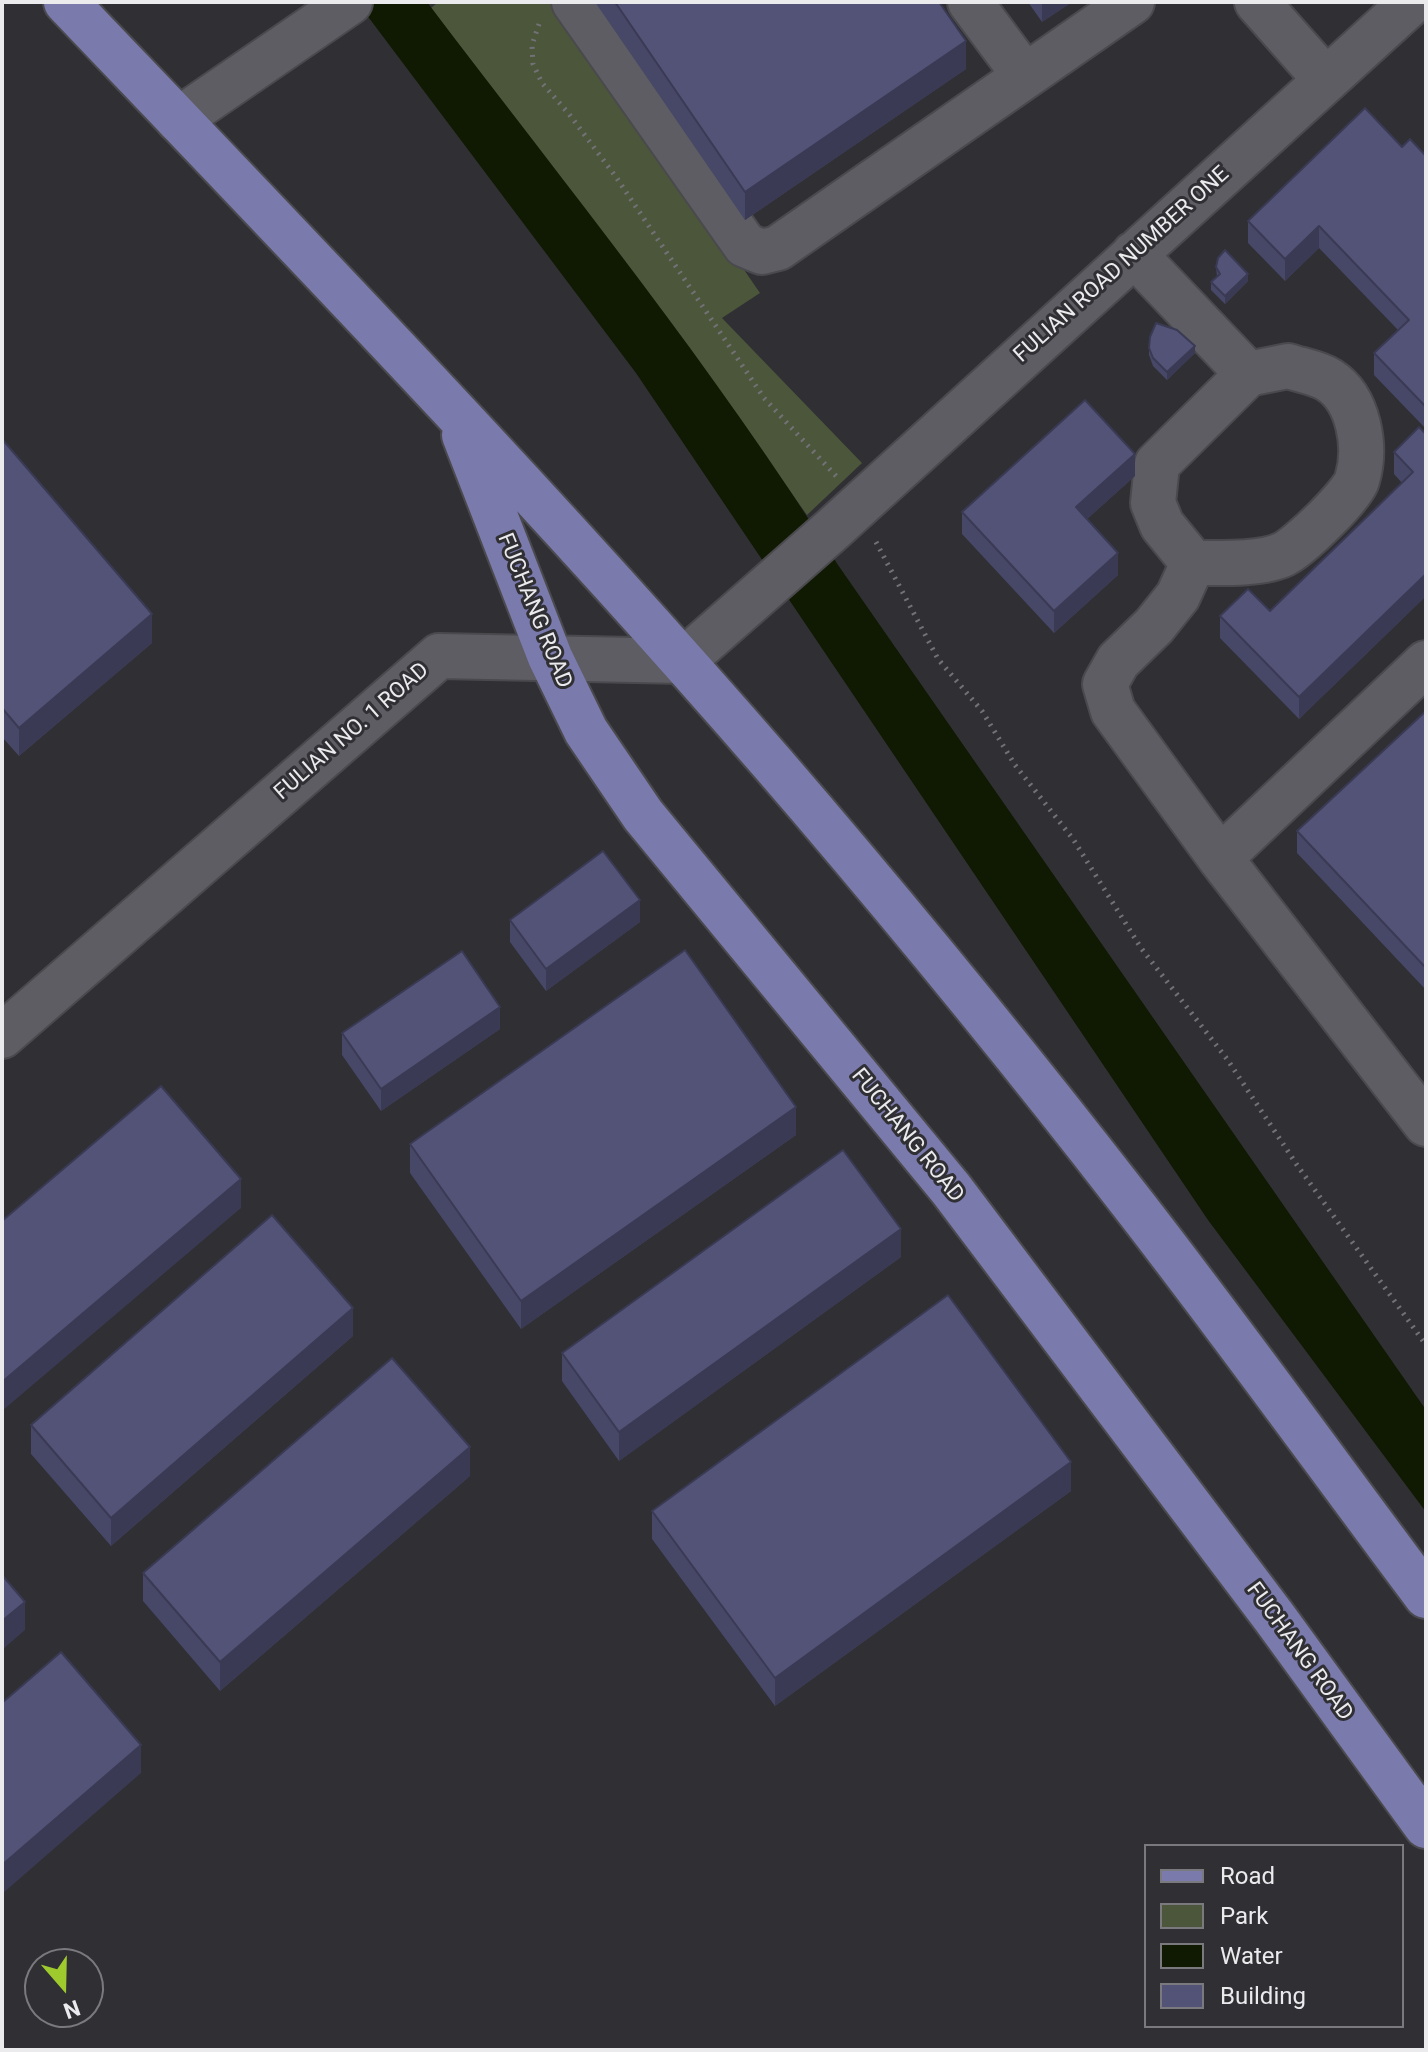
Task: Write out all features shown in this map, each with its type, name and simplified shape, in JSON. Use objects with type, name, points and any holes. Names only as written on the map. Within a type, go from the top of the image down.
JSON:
[{"type":"main road","name":"FUCHANG ROAD","points":[[66,2],[455,411],[683,661],[810,807],[987,1020],[1141,1215],[1426,1596]]},
{"type":"main road","name":"FUCHANG ROAD","points":[[455,411],[550,657],[586,731],[643,815],[951,1189],[1274,1617],[1426,1826]]},
{"type":"street","points":[[178,120],[350,2]]},
{"type":"street","points":[[970,2],[1025,76]]},
{"type":"street","points":[[558,9],[745,245],[762,252],[778,248],[1132,2]]},
{"type":"street","points":[[1257,2],[1326,80]]},
{"type":"street","name":"FULIAN ROAD NUMBER ONE","points":[[846,517],[1412,2]]},
{"type":"street","points":[[1134,254],[1248,374]]},
{"type":"street","points":[[1288,366],[1328,379],[1350,401],[1361,443],[1357,482],[1314,532],[1283,555],[1242,563],[1193,563],[1162,525],[1153,503],[1157,464],[1248,374],[1288,366]]},
{"type":"street","points":[[683,661],[846,517]]},
{"type":"street","points":[[1193,563],[1178,596],[1154,626],[1118,661],[1105,684],[1113,711],[1220,858],[1426,1124]]},
{"type":"street","name":"FULIAN NO. 1 ROAD","points":[[2,1036],[439,656],[683,661]]},
{"type":"street","points":[[1220,858],[1426,663]]},
{"type":"path","points":[[558,9],[532,45],[533,64],[542,83],[569,114],[631,199],[846,517],[888,567],[938,659],[982,711],[1015,765],[1073,839],[1141,948],[1227,1059],[1297,1165],[1426,1345]]},
{"type":"green space","points":[[438,2],[560,2],[760,293],[722,318],[862,463],[807,515],[685,343],[431,8]]},
{"type":"water","points":[[357,2],[427,2],[639,279],[742,420],[838,565],[1426,1410],[1426,1512],[1208,1220],[636,373]]},
{"type":"building","points":[[615,2],[939,2],[966,41],[745,192]]},
{"type":"building","points":[[1365,108],[1402,147],[1410,139],[1426,156],[1426,407],[1374,353],[1409,320],[1319,226],[1285,259],[1248,221]]},
{"type":"building","points":[[1225,250],[1248,274],[1225,296],[1211,282],[1220,274],[1216,267],[1218,258]]},
{"type":"building","points":[[1156,323],[1177,330],[1195,346],[1167,372],[1153,358],[1149,348]]},
{"type":"building","points":[[1085,400],[1135,454],[1076,507],[1118,553],[1054,611],[962,512]]},
{"type":"building","points":[[1419,427],[1426,434],[1426,574],[1299,697],[1220,616],[1248,589],[1270,611],[1413,472],[1394,452]]},
{"type":"building","points":[[2,439],[152,614],[19,728],[2,708]]},
{"type":"building","points":[[1426,711],[1426,968],[1297,831]]},
{"type":"building","points":[[603,851],[640,900],[546,969],[510,920]]},
{"type":"building","points":[[685,950],[796,1107],[521,1301],[410,1144]]},
{"type":"building","points":[[462,951],[500,1007],[381,1089],[342,1033]]},
{"type":"building","points":[[161,1086],[241,1179],[2,1382],[2,1221]]},
{"type":"building","points":[[843,1150],[901,1229],[619,1432],[562,1353]]},
{"type":"building","points":[[272,1215],[353,1308],[111,1518],[31,1425]]},
{"type":"building","points":[[948,1295],[1071,1462],[775,1678],[652,1511]]},
{"type":"building","points":[[392,1358],[470,1447],[220,1662],[143,1573]]},
{"type":"building","points":[[2,1575],[25,1602],[2,1621]]},
{"type":"building","points":[[61,1652],[141,1745],[2,1865],[2,1703]]}]
